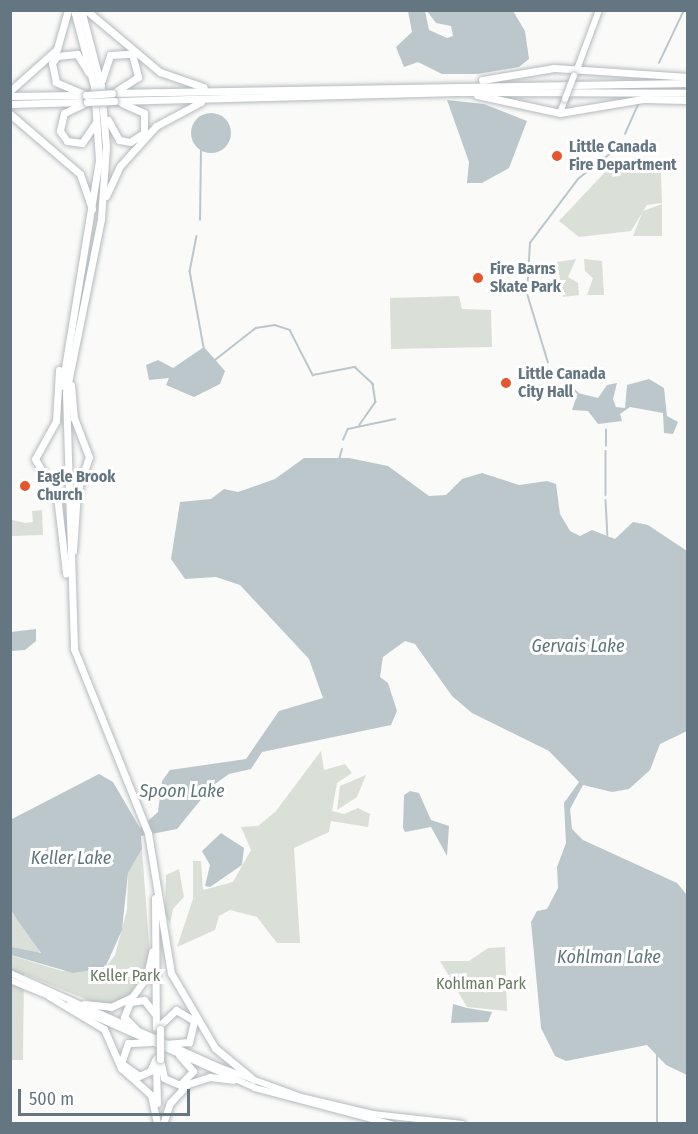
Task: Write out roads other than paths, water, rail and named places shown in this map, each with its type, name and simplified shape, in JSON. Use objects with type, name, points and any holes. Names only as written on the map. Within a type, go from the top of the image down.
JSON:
[{"type":"highway","points":[[10,91],[57,50],[68,10]]},
{"type":"highway","points":[[74,10],[98,86]]},
{"type":"highway","points":[[81,10],[98,86],[102,213]]},
{"type":"highway","points":[[86,10],[164,74],[220,90]]},
{"type":"highway","points":[[86,98],[56,82],[51,69],[57,56],[77,54],[98,86]]},
{"type":"highway","points":[[98,86],[110,55],[132,54],[138,77],[113,95]]},
{"type":"highway","points":[[451,84],[545,68],[575,73],[687,77]]},
{"type":"highway","points":[[10,104],[113,95],[220,90],[451,84],[687,83]]},
{"type":"highway","points":[[113,95],[228,98],[457,92],[687,93]]},
{"type":"highway","points":[[457,92],[560,113],[643,99],[687,100]]},
{"type":"highway","points":[[100,107],[119,140],[138,139],[146,131],[144,113],[113,95]]},
{"type":"highway","points":[[10,96],[86,98]]},
{"type":"highway","points":[[86,98],[61,117],[60,131],[71,142],[93,134],[100,107]]},
{"type":"highway","points":[[228,98],[190,105],[161,122],[116,173],[102,213],[73,341],[66,406],[70,608],[80,674],[148,839],[158,882],[165,954],[215,1048],[254,1080]]},
{"type":"highway","points":[[100,107],[99,154],[91,230],[62,352],[56,421],[36,459],[58,500],[77,674],[142,821]]},
{"type":"highway","points":[[10,114],[80,174],[91,202],[91,230]]},
{"type":"highway","points":[[66,579],[62,391],[75,297]]},
{"type":"highway","points":[[70,608],[77,490],[89,457],[72,406],[73,341]]},
{"type":"highway","points":[[148,839],[155,898],[158,1025]]},
{"type":"highway","points":[[158,882],[160,1124]]},
{"type":"highway","points":[[84,1004],[116,1006],[142,985],[150,965],[155,898]]},
{"type":"highway","points":[[165,954],[175,965]]},
{"type":"highway","points":[[49,996],[104,1029],[121,1068],[151,1095],[160,1124]]},
{"type":"highway","points":[[136,1029],[124,1014],[133,1001],[148,1003],[158,1025]]},
{"type":"highway","points":[[158,1025],[176,1010],[194,1021],[189,1042],[168,1044]]},
{"type":"highway","points":[[150,1042],[128,1042],[122,1063],[139,1076],[150,1071],[158,1058]]},
{"type":"highway","points":[[158,1058],[164,1078],[180,1085],[193,1071],[179,1055]]},
{"type":"highway","points":[[160,1124],[170,1102],[188,1084],[210,1077],[233,1080]]},
{"type":"main road","points":[[560,113],[598,10]]},
{"type":"main road","points":[[10,973],[49,996],[233,1080],[341,1115],[391,1124]]},
{"type":"main road","points":[[10,980],[24,982],[84,1004],[168,1044],[254,1080],[337,1107],[419,1121],[462,1124]]},
{"type":"water","points":[[408,11],[425,11],[429,30],[447,38],[453,36],[451,26],[436,23],[427,11],[513,11],[525,31],[529,59],[519,67],[478,74],[442,74],[418,62],[404,67],[396,47],[412,32]]},
{"type":"water","points":[[447,100],[484,104],[527,121],[509,168],[482,183],[467,183],[469,162]]},
{"type":"water","points":[[211,113],[225,119],[231,133],[225,147],[211,153],[197,147],[191,133],[197,119]]},
{"type":"water","points":[[204,347],[225,371],[220,384],[194,397],[166,385],[169,378],[149,380],[146,365],[158,360],[173,368]]},
{"type":"water","points":[[649,379],[664,388],[667,416],[678,422],[673,434],[664,433],[663,413],[630,407],[620,414],[622,421],[598,424],[588,411],[572,410],[578,393],[598,398],[607,385],[617,383],[613,399],[616,407],[625,408],[627,385]]},
{"type":"water","name":"Gervais Lake","points":[[304,458],[349,458],[388,466],[429,496],[446,495],[462,479],[482,473],[519,485],[547,481],[556,484],[560,514],[570,531],[580,536],[592,530],[615,539],[633,522],[648,525],[687,551],[687,731],[660,744],[650,770],[629,789],[612,792],[583,785],[570,809],[572,829],[583,840],[677,883],[687,895],[687,1075],[666,1065],[647,1045],[566,1061],[555,1056],[541,1028],[531,922],[537,911],[547,909],[558,888],[557,867],[566,843],[564,803],[579,782],[549,751],[472,713],[452,696],[415,644],[405,641],[383,657],[380,677],[388,683],[397,711],[391,725],[262,752],[251,769],[229,774],[212,786],[177,829],[141,836],[142,849],[128,873],[122,930],[105,968],[73,973],[11,955],[11,947],[41,953],[11,911],[10,820],[99,774],[113,782],[140,828],[158,812],[162,781],[170,770],[246,759],[279,711],[323,698],[309,659],[240,585],[216,577],[185,579],[171,559],[180,502],[211,499],[224,489],[238,492],[275,479]]},
{"type":"water","points":[[36,629],[36,641],[25,650],[11,651],[11,632]]},
{"type":"water","points":[[410,791],[419,793],[431,820],[449,826],[447,856],[431,827],[405,832],[403,828],[404,795]]},
{"type":"water","points":[[221,833],[244,848],[242,865],[210,887],[205,886],[210,865],[202,851]]},
{"type":"water","points":[[453,1004],[492,1012],[488,1022],[451,1023]]},
{"type":"waterway","points":[[659,63],[684,10]]},
{"type":"waterway","points":[[625,134],[638,105]]},
{"type":"waterway","points":[[548,363],[527,294],[530,243],[578,179],[620,146]]},
{"type":"waterway","points":[[200,220],[201,150]]},
{"type":"waterway","points":[[197,236],[190,271],[204,347]]},
{"type":"waterway","points":[[215,360],[256,328],[275,325],[290,330],[313,375],[355,367],[373,384],[376,402],[360,425]]},
{"type":"waterway","points":[[556,374],[578,393]]},
{"type":"waterway","points":[[343,440],[348,429],[395,419]]},
{"type":"waterway","points":[[606,430],[606,446]]},
{"type":"waterway","points":[[339,460],[342,449]]},
{"type":"waterway","points":[[606,451],[606,495]]},
{"type":"waterway","points":[[606,500],[608,535]]},
{"type":"waterway","points":[[657,1055],[657,1124]]},
{"type":"place","name":"Little Canada Fire Department","points":[[557,156]]},
{"type":"place","name":"Fire Barns Skate Park","points":[[478,278]]},
{"type":"place","name":"Little Canada City Hall","points":[[506,383]]},
{"type":"place","name":"Eagle Brook Church","points":[[25,486]]},
{"type":"water label","name":"Spoon Lake","points":[[182,791]]},
{"type":"water label","name":"Keller Lake","points":[[71,858]]},
{"type":"water label","name":"Kohlman Lake","points":[[609,957]]},
{"type":"park label","name":"Keller Park","points":[[125,976]]},
{"type":"park label","name":"Kohlman Park","points":[[481,984]]}]
